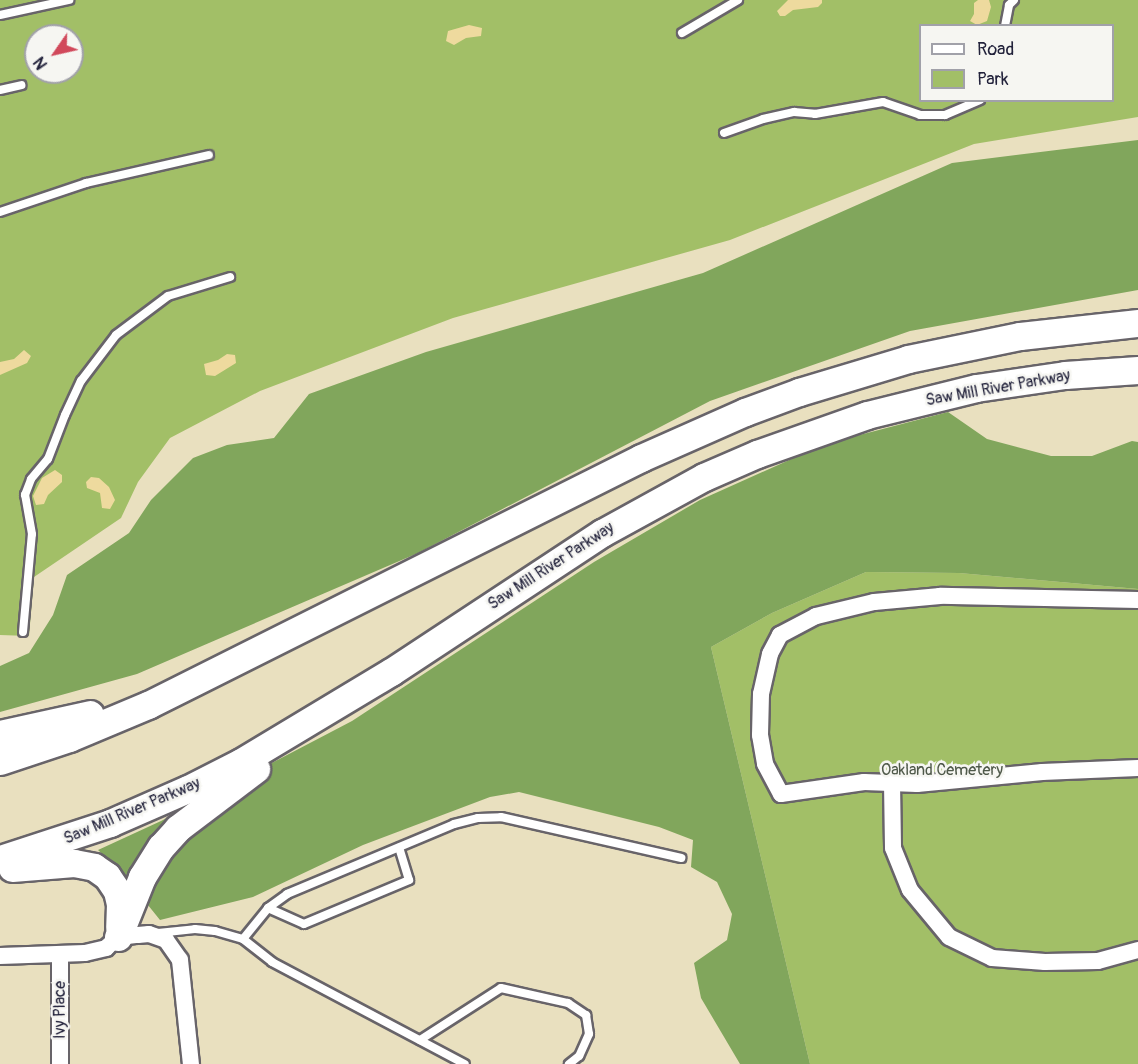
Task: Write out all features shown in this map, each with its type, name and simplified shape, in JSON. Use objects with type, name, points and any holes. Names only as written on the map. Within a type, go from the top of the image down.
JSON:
[{"type":"highway","points":[[0,761],[87,731],[175,692],[641,458],[745,412],[852,375],[930,354],[1020,336],[1138,323]]},
{"type":"highway","name":"Saw Mill River Parkway","points":[[0,859],[91,830],[189,789],[241,762],[343,702],[602,532],[704,477],[757,453],[867,415],[976,388],[1065,375],[1138,370]]},
{"type":"highway","points":[[0,734],[175,692]]},
{"type":"highway","points":[[118,937],[142,877],[169,837],[343,702]]},
{"type":"highway","points":[[0,870],[74,863],[101,871],[112,883],[119,897],[118,937]]},
{"type":"street","points":[[1138,600],[940,596],[874,602],[816,616],[780,634],[770,654],[761,694],[760,735],[765,764],[781,794],[864,782],[917,784],[1042,772],[1138,768]]},
{"type":"street","points":[[892,783],[895,815],[893,848],[910,890],[949,937],[992,958],[1044,962],[1098,961],[1138,950]]},
{"type":"street","points":[[0,956],[60,955],[100,950],[118,937],[149,934],[166,940],[180,960],[191,1064]]},
{"type":"street","name":"Ivy Place","points":[[60,955],[60,1064]]},
{"type":"lane","points":[[0,15],[69,0]]},
{"type":"lane","points":[[682,33],[738,0]]},
{"type":"lane","points":[[1005,24],[1009,5],[1014,0]]},
{"type":"lane","points":[[0,90],[21,85]]},
{"type":"lane","points":[[724,133],[763,118],[794,112],[816,114],[883,102],[920,115],[945,115],[975,102]]},
{"type":"lane","points":[[0,212],[40,201],[86,183],[209,156]]},
{"type":"lane","points":[[23,632],[32,534],[25,495],[31,479],[48,459],[81,381],[116,335],[168,296],[230,277]]},
{"type":"lane","points":[[243,939],[268,908],[287,894],[465,820],[501,817],[681,858]]},
{"type":"lane","points":[[268,908],[304,924],[409,880],[399,847]]},
{"type":"lane","points":[[149,934],[195,929],[215,931],[243,939],[272,962],[465,1064]]},
{"type":"lane","points":[[420,1040],[501,988],[568,1003],[586,1015],[589,1034],[579,1056],[569,1064]]},
{"type":"green space","points":[[0,0],[1138,0],[1138,117],[974,144],[730,240],[453,318],[260,391],[170,438],[138,482],[121,518],[34,577],[29,636],[0,635]]},
{"type":"green space","points":[[1138,140],[1138,290],[910,331],[710,401],[418,553],[137,674],[0,712],[0,666],[29,653],[53,615],[67,575],[129,533],[151,500],[193,458],[227,445],[274,438],[309,394],[426,352],[703,273],[952,163]]},
{"type":"green space","points":[[948,412],[987,439],[1051,456],[1092,456],[1132,441],[1138,442],[1138,589],[959,573],[866,572],[772,613],[711,647],[810,1064],[740,1064],[701,998],[694,963],[727,940],[732,914],[717,882],[691,867],[693,840],[659,827],[519,792],[490,797],[363,845],[253,897],[160,920],[123,874],[98,850],[161,821],[352,721],[594,562],[700,500],[825,444]]},
{"type":"green space","name":"Oakland Cemetery","points":[[866,572],[959,573],[1138,589],[1138,1064],[810,1064],[711,647],[772,613]]},
{"type":"sand","points":[[788,0],[822,0],[822,3],[818,7],[793,10],[785,16],[780,16],[777,11]]},
{"type":"sand","points":[[978,0],[989,0],[991,7],[987,21],[975,24],[970,21],[974,14],[974,3]]},
{"type":"sand","points":[[469,25],[482,28],[481,36],[466,38],[454,45],[446,41],[448,31]]},
{"type":"sand","points":[[24,350],[31,356],[27,363],[0,375],[0,362],[14,359]]},
{"type":"sand","points":[[227,354],[235,355],[236,363],[215,376],[206,375],[204,364],[218,360]]},
{"type":"sand","points":[[55,470],[62,475],[62,482],[48,495],[44,504],[36,505],[33,496],[42,478]]},
{"type":"sand","points":[[91,477],[99,478],[109,487],[115,500],[110,509],[102,508],[100,493],[87,488],[86,482]]}]
